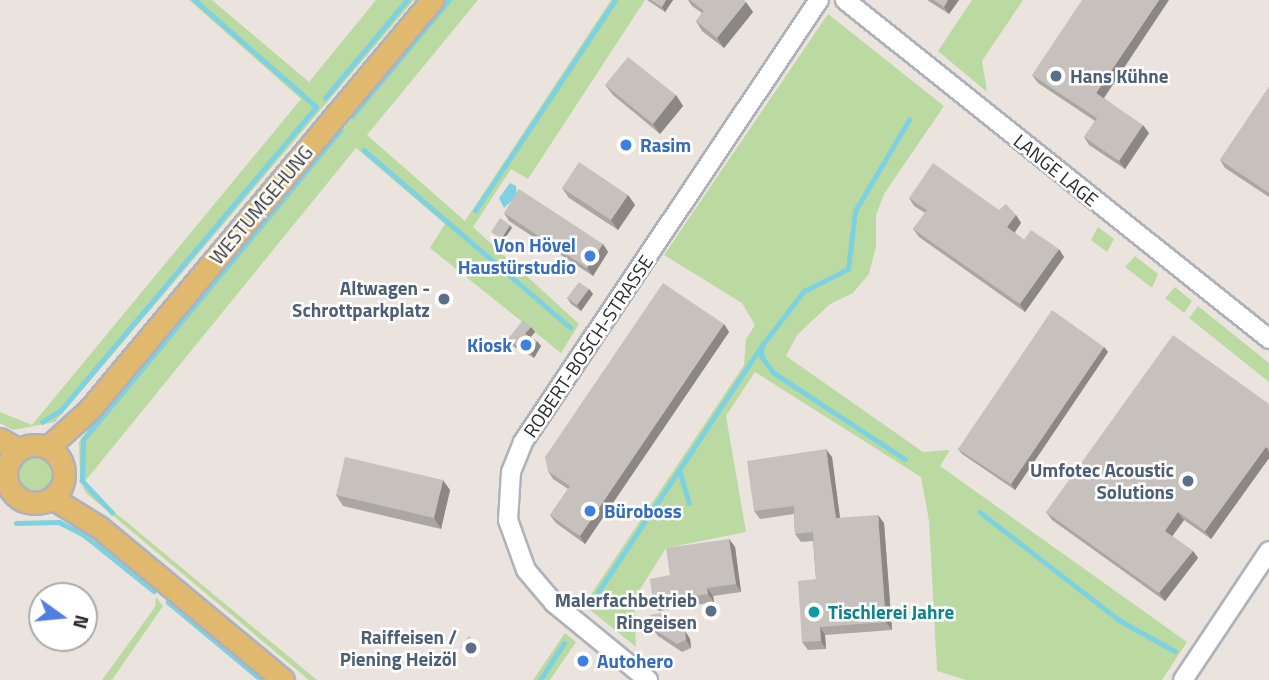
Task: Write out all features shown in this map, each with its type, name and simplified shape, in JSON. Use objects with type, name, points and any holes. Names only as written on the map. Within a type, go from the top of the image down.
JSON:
[{"type":"main road","name":"WESTUMGEHUNG","points":[[54,453],[432,0]]},
{"type":"main road","points":[[57,492],[34,503],[17,497],[6,479],[7,451],[32,444],[54,453],[57,492],[283,680]]},
{"type":"street","name":"ROBERT-BOSCH-STRASSE","points":[[648,680],[554,603],[526,570],[508,520],[511,472],[523,442],[819,0]]},
{"type":"street","name":"LANGE LAGE","points":[[845,0],[1269,339]]},
{"type":"street","points":[[1182,680],[1269,551]]},
{"type":"green space","points":[[189,0],[212,0],[309,82],[376,0],[414,0],[55,422],[13,430],[0,423],[0,412],[32,425],[301,99]]},
{"type":"green space","points":[[444,0],[478,0],[367,135],[465,221],[611,0],[645,0],[528,179],[511,169],[473,227],[579,324],[561,353],[430,248],[445,224],[356,148],[82,485],[79,442],[113,394],[337,129],[344,128],[351,111]]},
{"type":"green space","points":[[972,0],[1023,0],[982,61],[987,92],[938,51]]},
{"type":"green space","points":[[828,14],[944,106],[884,194],[876,215],[876,246],[869,274],[853,293],[830,304],[797,335],[786,356],[923,452],[950,450],[940,466],[1187,642],[1162,680],[966,680],[937,671],[929,521],[921,477],[755,372],[726,416],[746,532],[666,548],[634,599],[636,647],[584,605],[744,365],[746,339],[755,325],[742,303],[664,255]]},
{"type":"green space","points":[[1098,227],[1114,239],[1107,252],[1091,240]]},
{"type":"green space","points":[[1135,256],[1158,274],[1152,288],[1125,267]]},
{"type":"green space","points":[[1175,287],[1192,301],[1184,313],[1165,298]]},
{"type":"green space","points":[[1198,306],[1269,363],[1269,382],[1189,318]]},
{"type":"green space","points":[[35,457],[47,462],[52,474],[47,486],[35,491],[23,486],[18,474],[23,462]]},
{"type":"green space","points":[[82,485],[317,680],[309,680],[86,493]]},
{"type":"green space","points":[[156,597],[163,606],[112,680],[102,680],[155,607]]},
{"type":"green space","points":[[565,633],[576,642],[550,680],[533,680]]},
{"type":"water","points":[[510,183],[516,186],[517,196],[504,208],[499,198]]},
{"type":"building","points":[[651,0],[666,0],[662,7]]},
{"type":"building","points":[[690,0],[746,2],[717,38],[696,21],[704,11]]},
{"type":"building","points":[[934,0],[948,0],[944,7]]},
{"type":"building","points":[[1082,0],[1159,0],[1096,93],[1143,125],[1119,161],[1084,137],[1097,118],[1032,75]]},
{"type":"building","points":[[628,57],[676,95],[653,124],[605,85]]},
{"type":"building","points":[[1269,87],[1269,193],[1220,160]]},
{"type":"building","points":[[579,162],[628,195],[611,220],[562,188]]},
{"type":"building","points":[[933,163],[999,210],[1006,204],[1016,215],[1007,227],[1024,240],[1031,230],[1059,249],[1020,304],[913,229],[927,210],[909,198]]},
{"type":"building","points":[[519,189],[603,244],[587,268],[504,213]]},
{"type":"building","points":[[500,218],[510,225],[501,239],[491,232]]},
{"type":"building","points":[[579,282],[589,289],[577,305],[567,298]]},
{"type":"building","points":[[663,283],[724,324],[580,536],[550,515],[570,486],[548,471],[545,457]]},
{"type":"building","points":[[1052,310],[1104,347],[1011,484],[958,449]]},
{"type":"building","points":[[523,320],[531,327],[525,334],[537,341],[531,353],[507,340]]},
{"type":"building","points":[[1173,335],[1269,404],[1269,449],[1266,447],[1205,531],[1178,512],[1165,531],[1193,551],[1159,593],[1046,512]]},
{"type":"building","points":[[826,449],[836,518],[878,515],[886,622],[820,627],[821,641],[802,642],[798,581],[816,579],[813,532],[795,534],[794,506],[754,511],[747,461]]},
{"type":"building","points":[[345,457],[443,480],[434,518],[336,495]]},
{"type":"building","points":[[729,539],[736,584],[707,588],[708,594],[653,603],[650,579],[670,575],[666,548]]},
{"type":"building","points":[[661,613],[685,631],[686,640],[677,644],[652,628],[650,615]]},
{"type":"building","points":[[469,636],[478,644],[469,655],[460,647]]},
{"type":"waterway","points":[[42,422],[61,410],[316,107],[194,0]]},
{"type":"waterway","points":[[325,98],[407,0]]},
{"type":"waterway","points":[[352,116],[449,0]]},
{"type":"waterway","points":[[475,211],[615,0]]},
{"type":"waterway","points":[[592,601],[763,344],[804,291],[848,269],[855,211],[909,120]]},
{"type":"waterway","points":[[112,513],[82,481],[83,440],[340,130]]},
{"type":"waterway","points":[[364,150],[570,327]]},
{"type":"waterway","points":[[762,347],[762,357],[774,373],[905,459]]},
{"type":"waterway","points":[[680,471],[689,503]]},
{"type":"waterway","points":[[980,512],[1119,620],[1175,651]]},
{"type":"waterway","points":[[16,523],[59,522],[83,534],[154,591]]},
{"type":"waterway","points":[[168,602],[262,680]]},
{"type":"waterway","points":[[540,680],[564,643]]},
{"type":"place","name":"Hans Kühne","points":[[1056,76]]},
{"type":"place","name":"Rasim","points":[[626,145]]},
{"type":"place","name":"Von Hövel Haustürstudio","points":[[590,256]]},
{"type":"place","name":"Altwagen - Schrottparkplatz","points":[[444,299]]},
{"type":"place","name":"Kiosk","points":[[526,345]]},
{"type":"place","name":"Umfotec Acoustic Solutions","points":[[1188,481]]},
{"type":"place","name":"Büroboss","points":[[590,511]]},
{"type":"place","name":"Malerfachbetrieb Ringeisen","points":[[711,611]]},
{"type":"place","name":"Tischlerei Jahre","points":[[814,612]]},
{"type":"place","name":"Raiffeisen / Piening Heizöl","points":[[471,648]]},
{"type":"place","name":"Autohero","points":[[583,661]]}]
